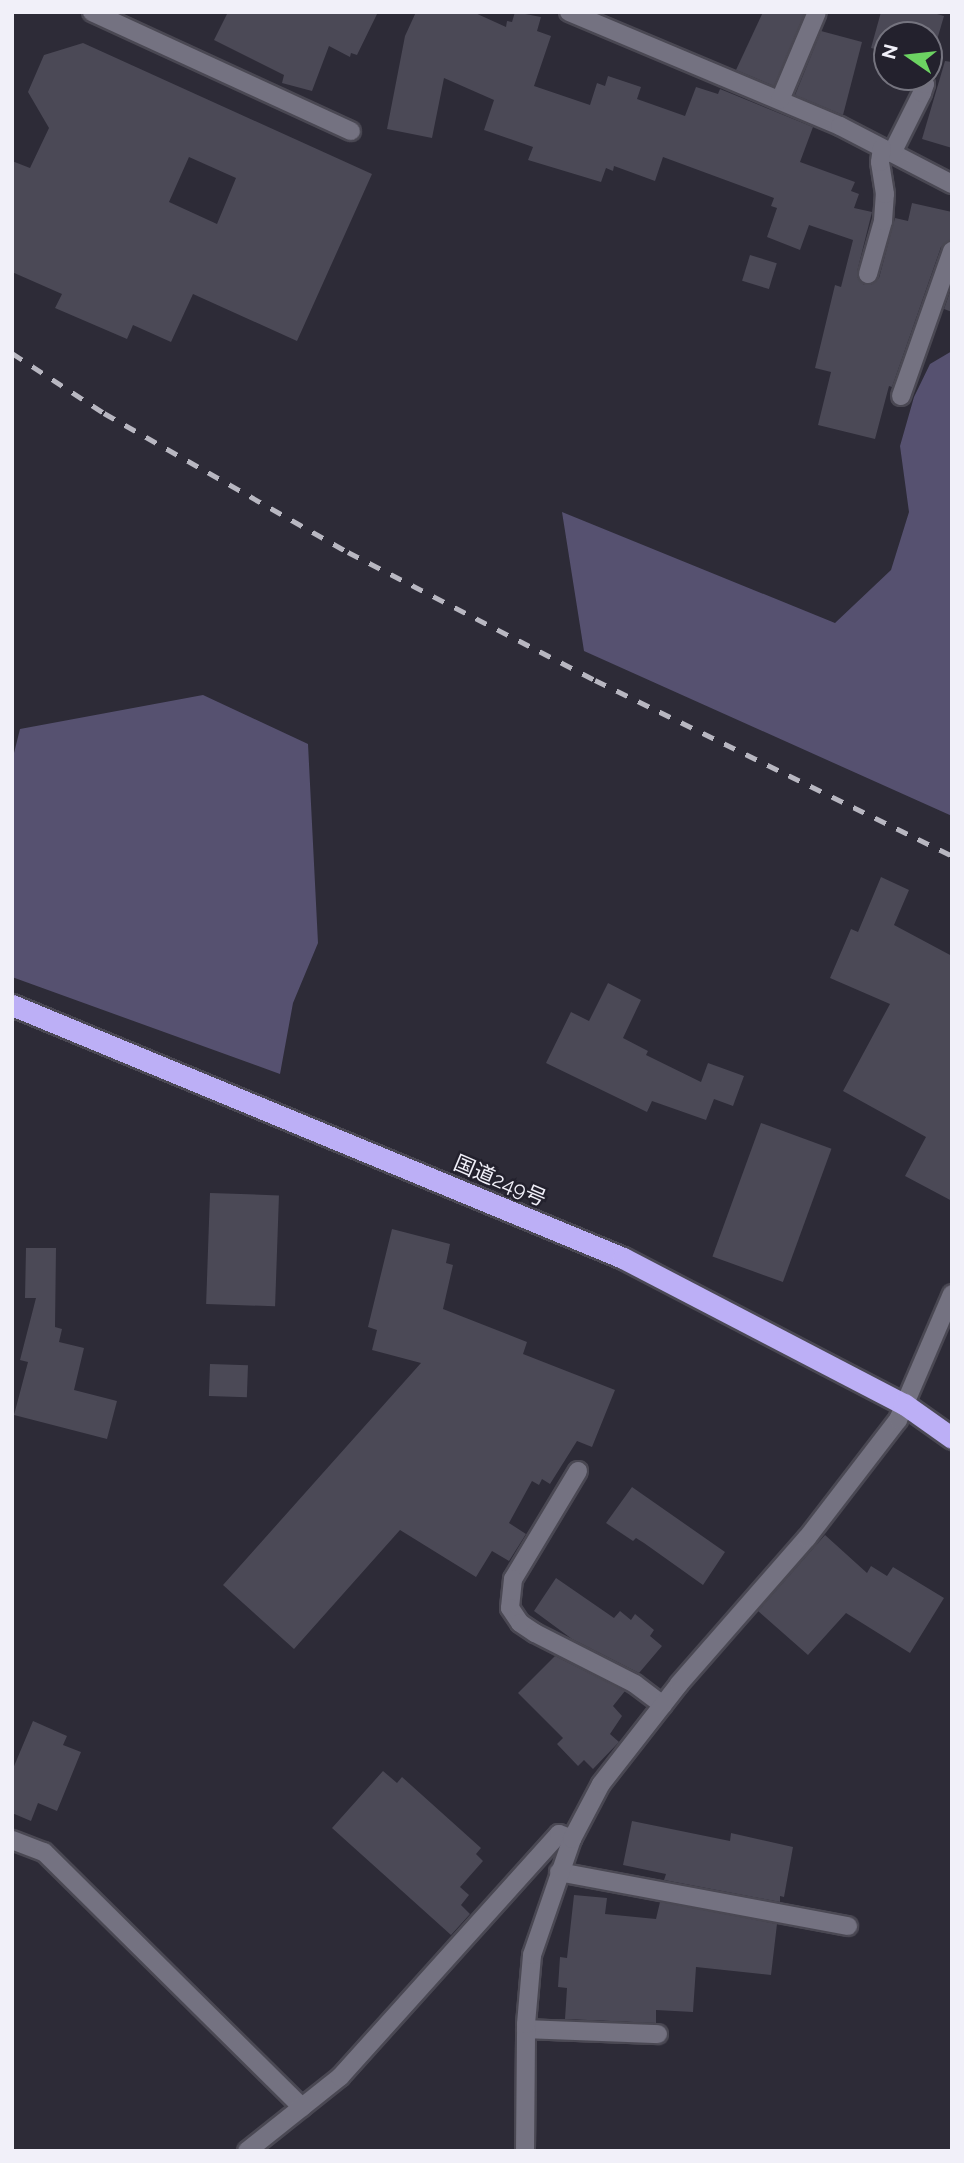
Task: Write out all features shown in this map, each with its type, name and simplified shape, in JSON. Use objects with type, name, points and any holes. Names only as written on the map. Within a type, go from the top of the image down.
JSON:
[{"type":"highway","name":"国道249号","points":[[12,1004],[623,1258],[904,1404],[952,1438]]},
{"type":"street","points":[[92,12],[351,131]]},
{"type":"street","points":[[569,12],[780,100],[952,184]]},
{"type":"street","points":[[780,100],[817,12]]},
{"type":"street","points":[[868,274],[883,221],[885,194],[880,162],[923,91]]},
{"type":"street","points":[[901,396],[952,251]]},
{"type":"street","points":[[525,2151],[527,2029],[532,1955],[572,1839],[601,1784],[663,1705],[807,1538],[898,1420],[952,1294]]},
{"type":"street","points":[[578,1471],[513,1579],[510,1608],[520,1623],[535,1633],[635,1684],[663,1705]]},
{"type":"street","points":[[247,2151],[340,2077],[559,1835],[572,1839]]},
{"type":"street","points":[[12,1840],[44,1852],[302,2107]]},
{"type":"street","points":[[559,1872],[848,1926]]},
{"type":"street","points":[[527,2029],[658,2034]]},
{"type":"shaded area","points":[[952,351],[952,816],[584,651],[562,512],[835,623],[891,570],[909,512],[900,446],[914,397],[930,364]]},
{"type":"shaded area","points":[[203,695],[308,744],[318,943],[293,1003],[280,1074],[12,977],[12,761],[20,729]]},
{"type":"building","points":[[228,12],[378,12],[357,55],[351,53],[350,57],[329,46],[312,91],[282,83],[284,75],[214,40]]},
{"type":"building","points":[[416,12],[473,12],[506,27],[507,21],[512,22],[515,12],[541,17],[537,31],[551,36],[534,86],[590,105],[597,83],[605,86],[608,76],[641,87],[637,99],[685,116],[696,87],[718,94],[720,89],[813,127],[800,162],[855,182],[851,191],[859,194],[854,208],[872,212],[857,272],[857,277],[864,285],[871,285],[879,278],[895,218],[908,221],[912,203],[952,212],[952,240],[941,247],[892,387],[889,386],[875,439],[818,425],[831,372],[815,368],[835,285],[841,287],[853,240],[809,225],[800,250],[767,237],[777,208],[771,206],[774,198],[663,157],[655,181],[614,166],[613,171],[606,168],[601,182],[528,160],[533,147],[484,130],[494,100],[444,78],[432,138],[387,129],[405,36]]},
{"type":"building","points":[[763,12],[805,12],[774,86],[736,70]]},
{"type":"building","points":[[881,12],[930,12],[944,16],[943,21],[878,21]]},
{"type":"building","points":[[821,31],[862,42],[843,115],[795,95]]},
{"type":"building","points":[[83,43],[372,174],[297,341],[193,294],[171,342],[133,325],[127,339],[55,308],[62,294],[12,272],[12,161],[30,168],[49,128],[28,92],[44,55]],"holes":[[[189,157],[236,178],[217,224],[169,202]]]},
{"type":"building","points":[[945,61],[952,62],[952,148],[922,139],[936,91],[943,91]]},
{"type":"building","points":[[750,255],[777,263],[769,289],[742,281]]},
{"type":"building","points":[[952,286],[952,312],[944,309]]},
{"type":"building","points":[[881,877],[909,890],[894,925],[952,956],[952,1201],[905,1176],[926,1137],[843,1091],[890,1004],[830,978],[851,929],[858,932]]},
{"type":"building","points":[[608,983],[641,1000],[623,1038],[648,1051],[646,1055],[701,1082],[708,1063],[744,1076],[733,1106],[714,1099],[706,1120],[652,1101],[647,1112],[546,1063],[571,1012],[589,1021]]},
{"type":"building","points":[[761,1123],[831,1149],[783,1282],[712,1256]]},
{"type":"building","points":[[210,1193],[279,1195],[275,1306],[206,1304]]},
{"type":"building","points":[[392,1229],[450,1244],[446,1263],[453,1265],[443,1309],[527,1342],[523,1354],[615,1390],[592,1447],[577,1441],[550,1484],[542,1479],[539,1485],[532,1481],[509,1523],[526,1534],[509,1561],[492,1551],[476,1577],[400,1530],[294,1649],[223,1585],[421,1363],[372,1350],[377,1330],[368,1327]]},
{"type":"building","points":[[26,1248],[56,1248],[55,1327],[62,1329],[59,1342],[84,1348],[74,1390],[117,1401],[107,1439],[14,1415],[28,1362],[20,1360],[36,1298],[25,1298]]},
{"type":"building","points":[[210,1364],[248,1365],[247,1397],[209,1396]]},
{"type":"building","points":[[632,1487],[725,1552],[703,1585],[644,1543],[636,1538],[633,1541],[606,1523]]},
{"type":"building","points":[[825,1535],[867,1573],[871,1566],[887,1576],[893,1567],[944,1598],[910,1653],[846,1613],[808,1655],[758,1611]]},
{"type":"building","points":[[556,1578],[614,1618],[620,1611],[631,1620],[635,1614],[654,1630],[650,1636],[662,1646],[639,1673],[572,1639],[534,1611]]},
{"type":"building","points":[[555,1656],[625,1691],[613,1706],[622,1716],[610,1734],[619,1742],[593,1769],[584,1760],[578,1766],[557,1744],[563,1738],[518,1693]]},
{"type":"building","points":[[33,1721],[67,1736],[63,1745],[81,1752],[57,1811],[38,1803],[31,1821],[12,1813],[12,1771]]},
{"type":"building","points":[[383,1771],[397,1783],[402,1777],[481,1848],[476,1854],[483,1861],[460,1887],[469,1895],[461,1905],[470,1914],[451,1935],[332,1828]]},
{"type":"building","points":[[632,1821],[730,1841],[731,1833],[793,1847],[784,1897],[780,1896],[780,1902],[664,1880],[666,1874],[623,1865]]},
{"type":"building","points":[[574,1895],[607,1898],[605,1914],[656,1919],[660,1902],[777,1924],[771,1975],[696,1967],[693,2012],[656,2010],[656,2023],[565,2019],[567,1988],[558,1987],[560,1957],[567,1958]]},
{"type":"railway","points":[[12,353],[104,413],[348,552],[595,680],[952,856]]}]
